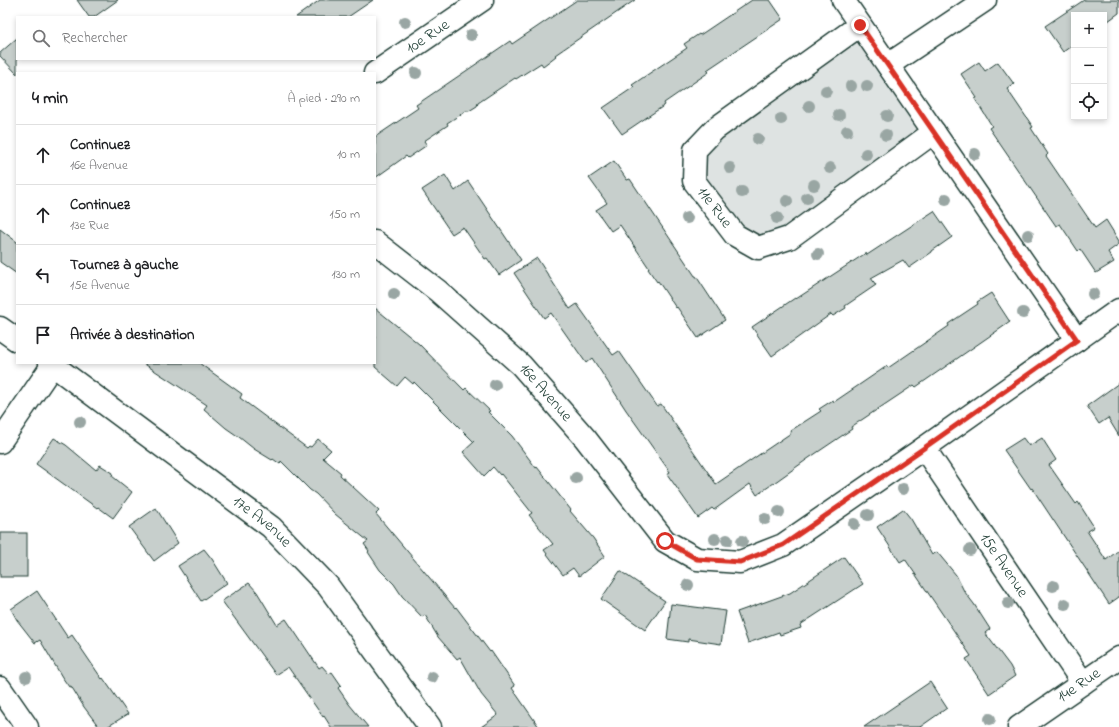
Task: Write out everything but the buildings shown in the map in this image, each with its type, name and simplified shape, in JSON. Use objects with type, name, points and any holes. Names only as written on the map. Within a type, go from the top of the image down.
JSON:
[{"type":"street","name":"10e Rue","points":[[376,72],[482,0]]},
{"type":"street","points":[[843,0],[1077,340]]},
{"type":"street","points":[[888,65],[985,0]]},
{"type":"street","name":"11e Rue","points":[[860,25],[715,129],[695,150],[694,180],[735,235],[758,248],[789,238],[934,132]]},
{"type":"street","name":"16e Avenue","points":[[376,243],[438,291],[521,365],[585,438],[665,541],[697,559],[740,562],[783,545],[924,448]]},
{"type":"street","points":[[924,448],[1119,310]]},
{"type":"street","points":[[0,328],[16,339]]},
{"type":"street","points":[[0,442],[52,364]]},
{"type":"street","name":"17e Avenue","points":[[52,364],[271,527],[328,586],[430,727]]},
{"type":"street","name":"15e Avenue","points":[[924,448],[1083,683]]},
{"type":"street","name":"14e Rue","points":[[1019,727],[1119,658]]},
{"type":"street","points":[[0,688],[27,727]]},
{"type":"shaded area","points":[[860,25],[934,132],[758,248],[694,181],[695,156]]},
{"type":"route","points":[[665,541],[697,559],[740,562],[783,545],[1077,340],[860,25]]}]
